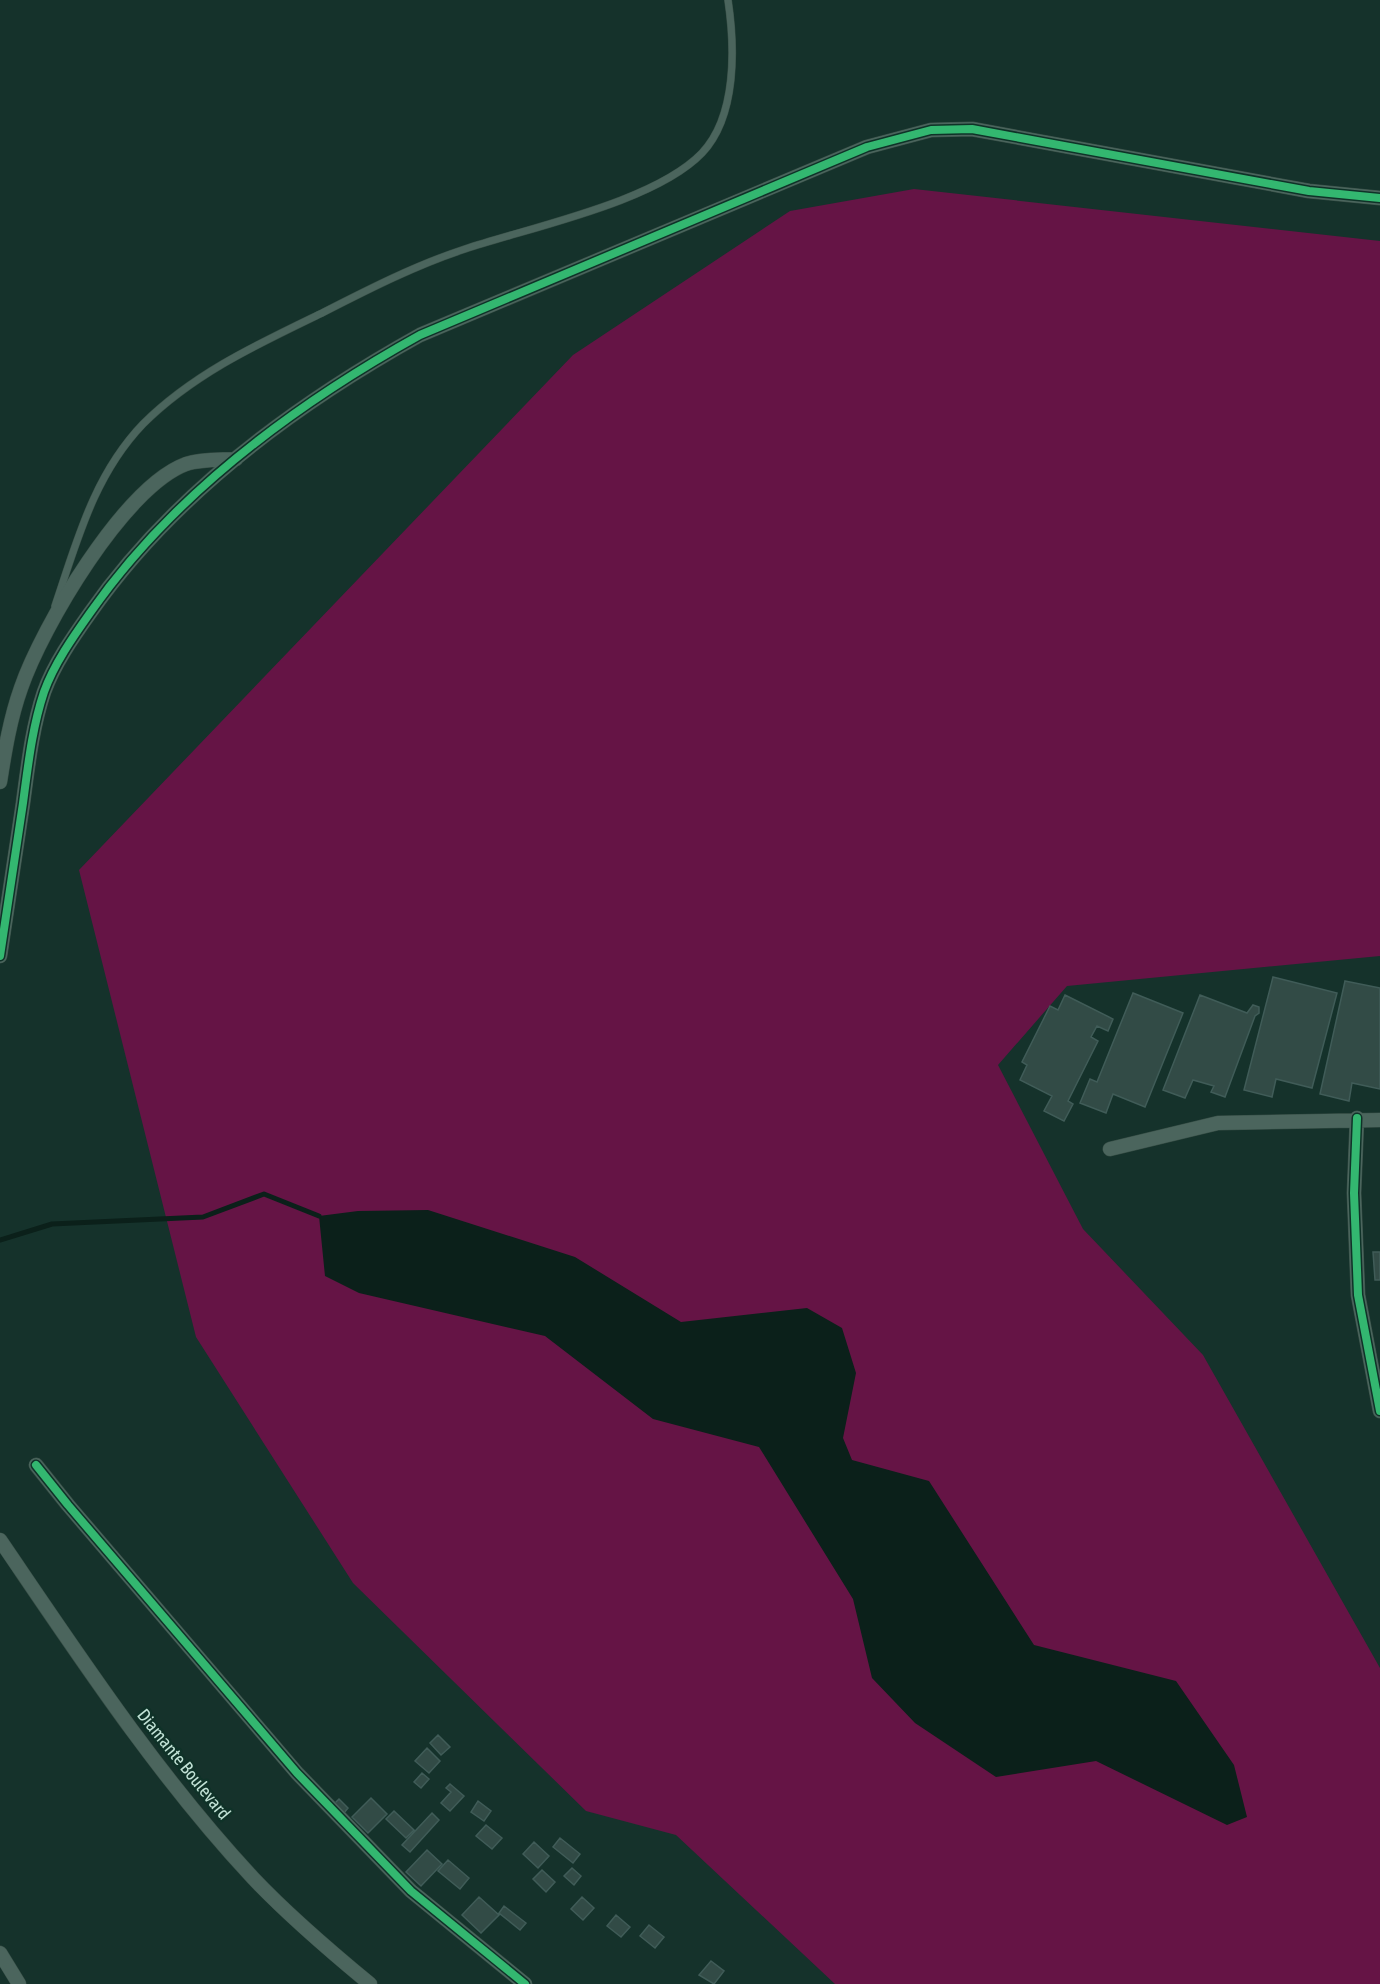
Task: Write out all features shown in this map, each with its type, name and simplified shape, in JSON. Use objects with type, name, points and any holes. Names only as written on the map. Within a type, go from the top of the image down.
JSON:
[{"type":"street","points":[[0,956],[32,741],[45,690],[68,644],[105,591],[191,497],[291,415],[353,372],[420,335],[867,147],[901,136],[931,130],[972,129],[1285,187],[1380,198]]},
{"type":"street","points":[[0,782],[8,732],[21,688],[47,628],[94,554],[125,514],[152,486],[186,464],[236,459]]},
{"type":"street","points":[[1357,1119],[1354,1193],[1358,1295],[1380,1411]]},
{"type":"street","points":[[1110,1149],[1218,1123],[1380,1120]]},
{"type":"street","points":[[36,1465],[68,1506],[297,1773],[411,1891],[525,1984]]},
{"type":"street","name":"Diamante Boulevard","points":[[0,1540],[145,1749],[168,1777],[253,1878],[317,1939],[370,1984]]},
{"type":"street","points":[[0,1953],[19,1984]]},
{"type":"lane","points":[[47,628],[95,492],[108,467],[145,423],[189,385],[219,365],[394,278],[463,249],[604,206],[660,184],[669,180],[703,152],[723,120],[730,73],[728,0]]},
{"type":"shaded area","points":[[914,189],[1380,241],[1380,956],[1067,986],[998,1065],[1083,1229],[1203,1355],[1380,1668],[1380,1984],[835,1984],[676,1835],[586,1811],[353,1583],[196,1337],[79,870],[573,355],[790,211]]},
{"type":"water","points":[[428,1210],[575,1257],[681,1322],[807,1308],[842,1328],[856,1373],[843,1438],[852,1460],[929,1481],[1034,1645],[1176,1681],[1234,1765],[1247,1817],[1227,1825],[1096,1761],[996,1777],[915,1723],[872,1678],[853,1599],[759,1447],[653,1419],[545,1336],[359,1293],[325,1276],[319,1216],[358,1211]]},
{"type":"building","points":[[1273,977],[1337,993],[1312,1088],[1276,1079],[1272,1097],[1244,1090]]},
{"type":"building","points":[[1345,981],[1380,988],[1380,1089],[1352,1083],[1349,1101],[1320,1094]]},
{"type":"building","points":[[1133,993],[1183,1013],[1145,1107],[1113,1094],[1106,1113],[1080,1103],[1090,1079],[1097,1082]]},
{"type":"building","points":[[1065,995],[1113,1019],[1108,1031],[1097,1026],[1091,1037],[1098,1041],[1068,1101],[1073,1104],[1064,1121],[1044,1111],[1052,1096],[1020,1080],[1027,1065],[1022,1062],[1050,1006],[1058,1010]]},
{"type":"building","points":[[1200,995],[1247,1013],[1253,1005],[1259,1007],[1259,1013],[1255,1016],[1225,1097],[1211,1092],[1214,1086],[1193,1080],[1185,1098],[1163,1090]]},
{"type":"building","points":[[1373,1252],[1380,1252],[1380,1280],[1375,1280]]},
{"type":"building","points":[[438,1735],[450,1747],[441,1755],[430,1743]]},
{"type":"building","points":[[427,1748],[440,1761],[429,1773],[415,1761]]},
{"type":"building","points":[[422,1773],[429,1779],[421,1788],[414,1782]]},
{"type":"building","points":[[450,1784],[464,1796],[450,1811],[441,1803],[451,1792],[446,1788]]},
{"type":"building","points":[[371,1798],[387,1814],[368,1833],[352,1817]]},
{"type":"building","points":[[339,1799],[348,1808],[344,1813],[334,1804]]},
{"type":"building","points":[[478,1801],[491,1811],[484,1821],[471,1812]]},
{"type":"building","points":[[394,1811],[414,1830],[406,1838],[386,1819]]},
{"type":"building","points":[[432,1813],[439,1820],[410,1852],[402,1845]]},
{"type":"building","points":[[486,1825],[502,1838],[492,1849],[476,1836]]},
{"type":"building","points":[[560,1838],[580,1854],[573,1863],[553,1847]]},
{"type":"building","points":[[534,1842],[549,1856],[538,1868],[523,1854]]},
{"type":"building","points":[[427,1850],[442,1864],[421,1886],[406,1872]]},
{"type":"building","points":[[448,1860],[469,1878],[460,1889],[438,1871]]},
{"type":"building","points":[[572,1868],[581,1876],[574,1885],[564,1876]]},
{"type":"building","points":[[542,1870],[555,1882],[546,1892],[533,1879]]},
{"type":"building","points":[[479,1897],[499,1915],[481,1933],[462,1915]]},
{"type":"building","points":[[582,1897],[594,1908],[583,1920],[571,1909]]},
{"type":"building","points":[[504,1906],[526,1923],[520,1930],[499,1913]]},
{"type":"building","points":[[616,1915],[630,1927],[621,1937],[607,1926]]},
{"type":"building","points":[[649,1925],[664,1937],[655,1948],[640,1936]]},
{"type":"building","points":[[711,1961],[724,1971],[714,1984],[699,1975]]},
{"type":"waterway","points":[[0,1240],[52,1224],[203,1217],[264,1194],[319,1216]]},
{"type":"cycle path","points":[[0,956],[36,719],[48,682],[58,661],[77,632],[123,570],[159,529],[198,491],[282,422],[327,391],[420,335],[867,147],[931,130],[972,129],[1309,191],[1380,198]]},
{"type":"cycle path","points":[[1357,1118],[1354,1193],[1358,1295],[1380,1411]]},
{"type":"cycle path","points":[[36,1465],[297,1773],[411,1891],[525,1984]]}]
